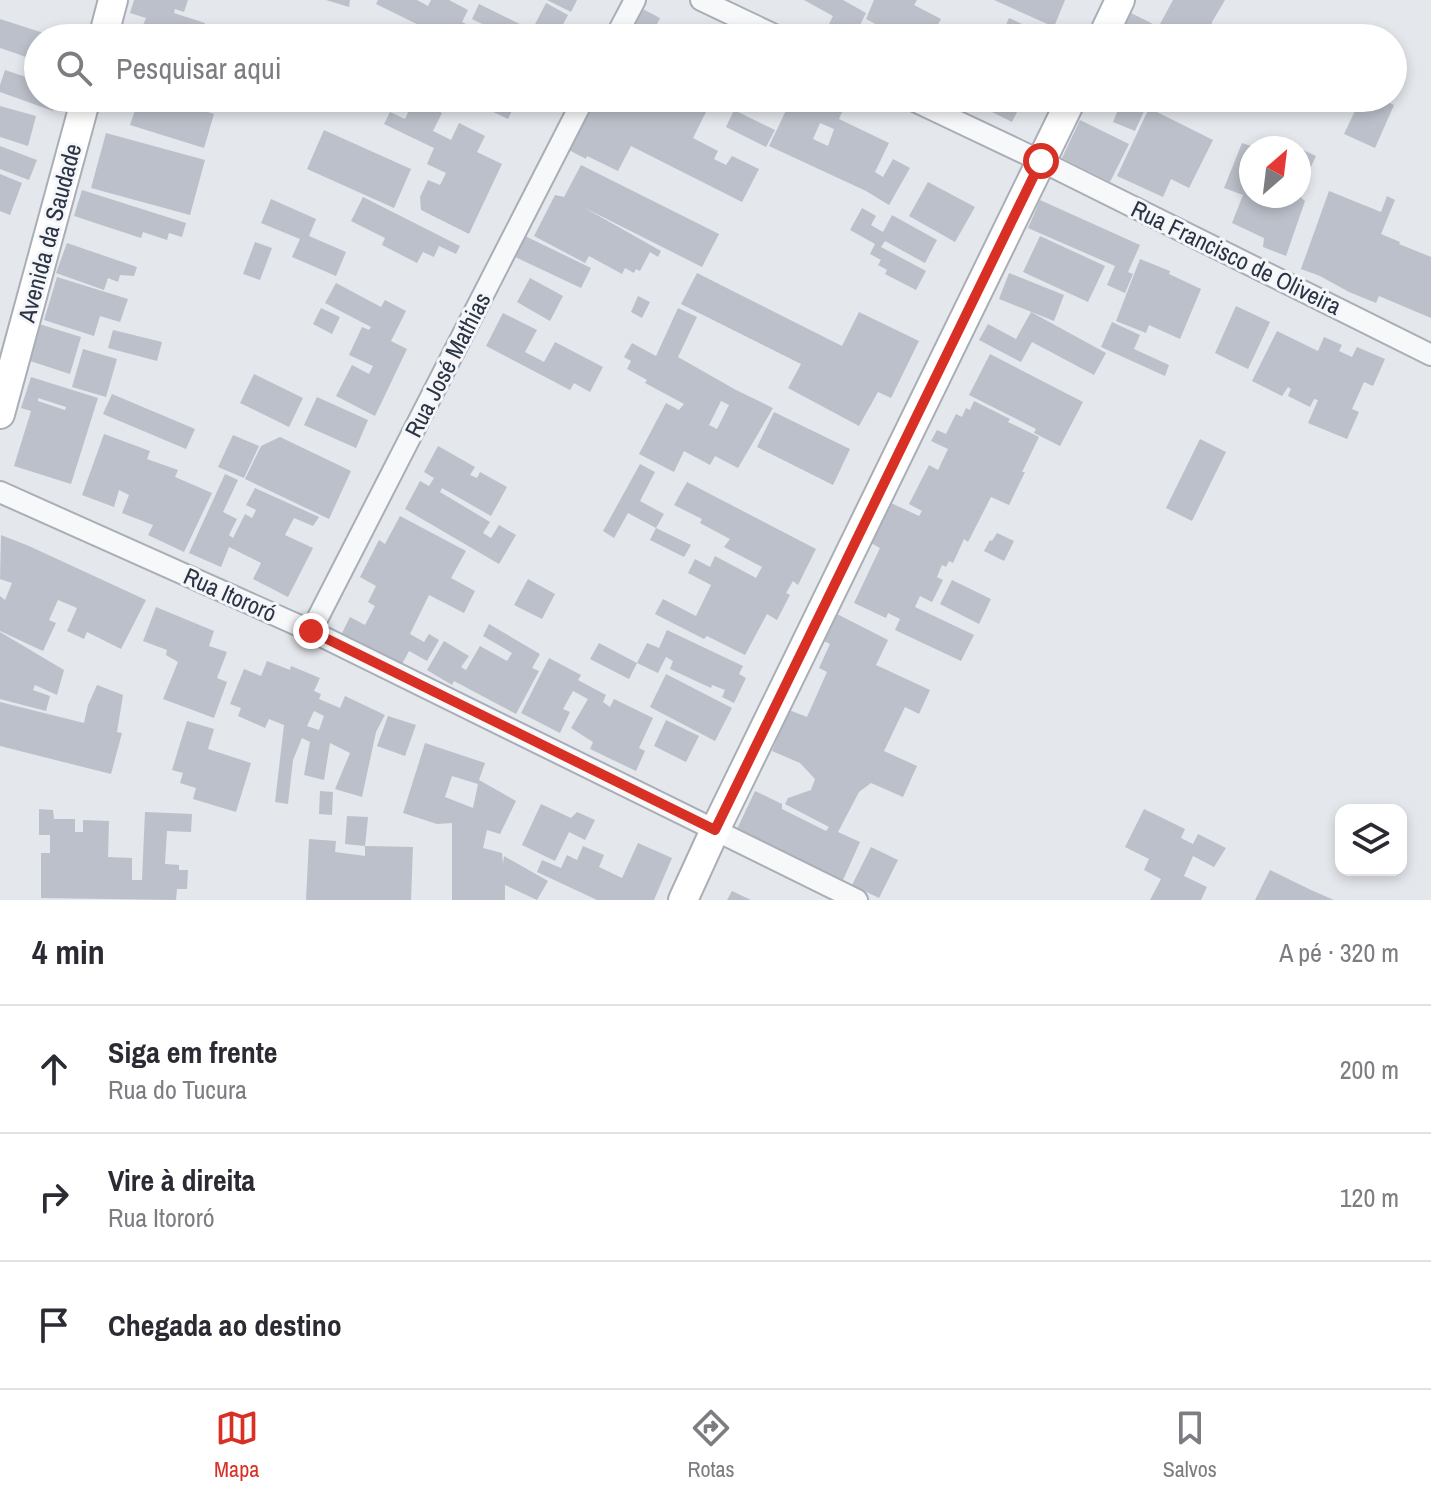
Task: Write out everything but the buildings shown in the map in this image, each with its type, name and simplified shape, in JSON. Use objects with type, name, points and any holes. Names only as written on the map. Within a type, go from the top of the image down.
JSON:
[{"type":"main road","points":[[107,24],[113,0]]},
{"type":"main road","points":[[1109,24],[1120,0]]},
{"type":"main road","name":"Avenida da Saudade","points":[[0,414],[82,112]]},
{"type":"main road","points":[[683,900],[1065,112]]},
{"type":"street","points":[[622,24],[635,0]]},
{"type":"street","points":[[701,0],[752,24]]},
{"type":"street","name":"Rua José Mathias","points":[[311,631],[577,112]]},
{"type":"street","name":"Rua Francisco de Oliveira","points":[[938,112],[1431,355]]},
{"type":"street","name":"Rua Itororó","points":[[0,492],[311,631],[857,900]]},
{"type":"route","points":[[311,631],[715,830],[1041,161]]}]
